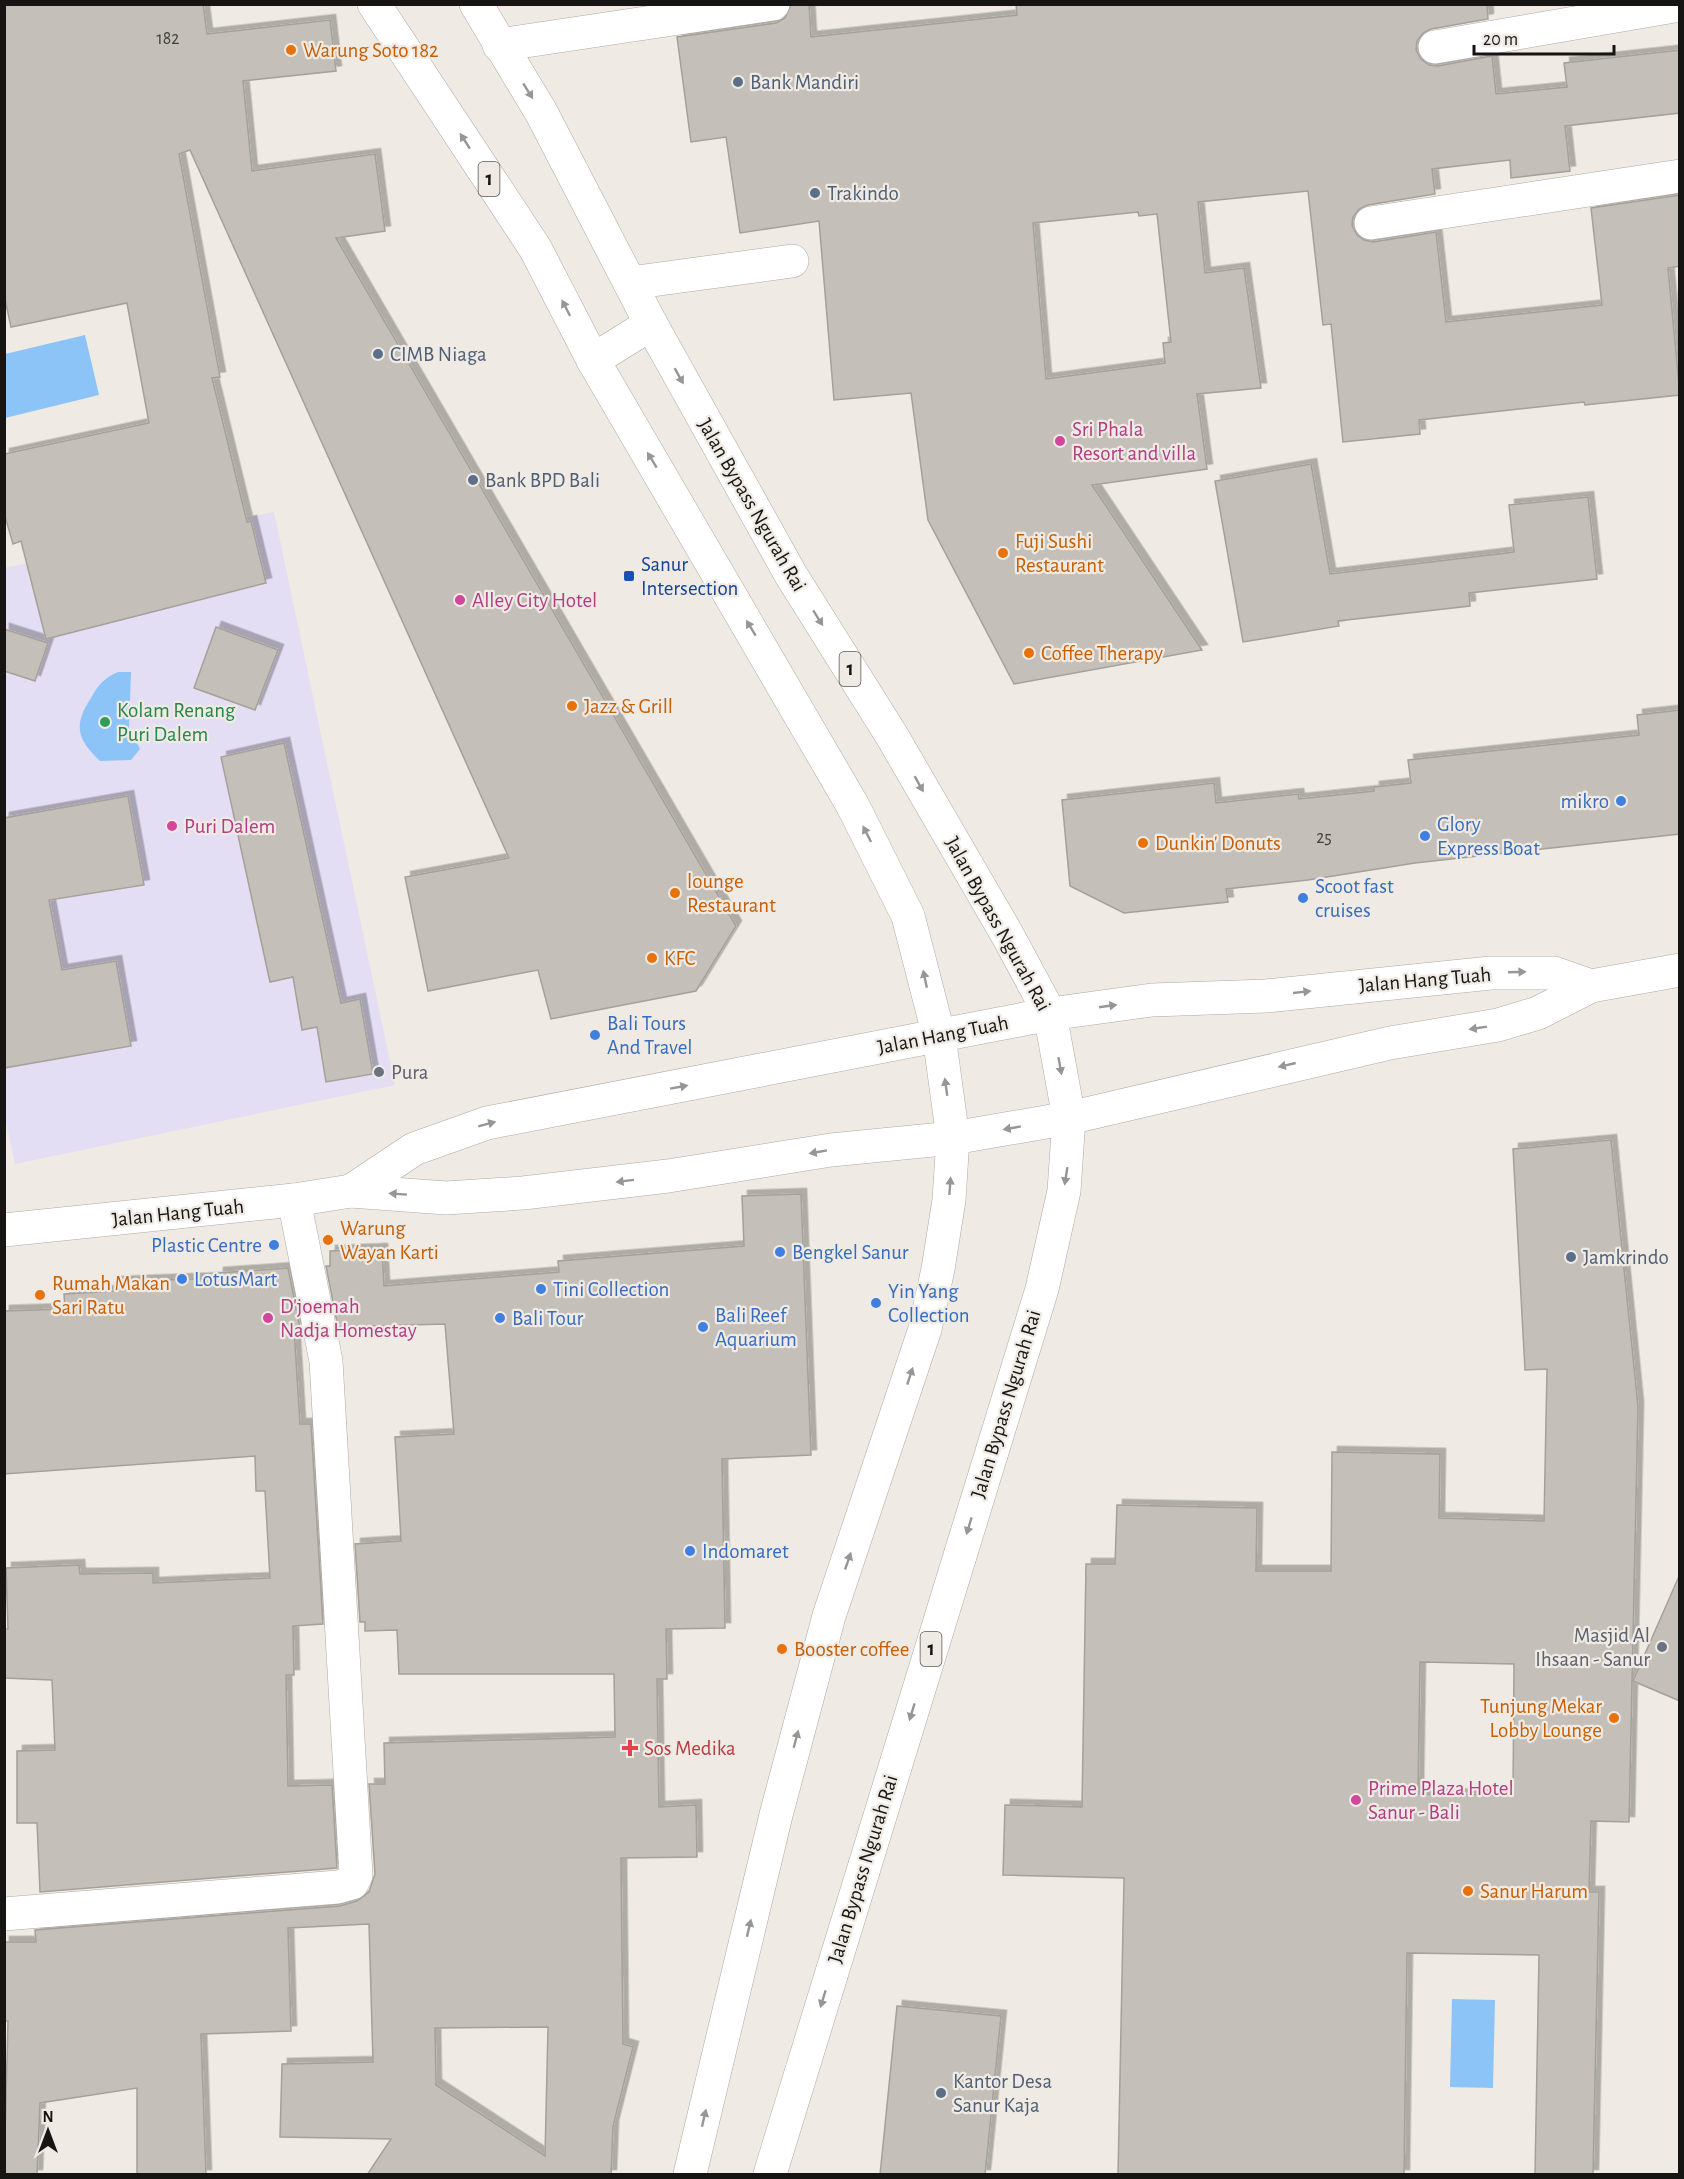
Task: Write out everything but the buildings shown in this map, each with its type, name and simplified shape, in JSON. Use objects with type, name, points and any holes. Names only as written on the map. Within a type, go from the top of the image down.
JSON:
[{"type":"main road","name":"1","points":[[374,4],[535,248],[593,360],[853,806],[908,916],[939,1036],[953,1138],[945,1236],[926,1329],[829,1616],[776,1815],[690,2175]]},
{"type":"main road","name":"Jalan Bypass Ngurah Rai","points":[[476,4],[541,112],[651,324],[791,575],[892,736],[1008,936],[1050,1014],[1069,1118],[1064,1191],[1042,1288],[770,2175]]},
{"type":"main road","points":[[499,45],[773,4]]},
{"type":"main road","points":[[1435,47],[1680,5]]},
{"type":"main road","points":[[1371,223],[1680,176]]},
{"type":"main road","points":[[630,283],[792,261]]},
{"type":"main road","points":[[593,360],[651,324]]},
{"type":"main road","name":"Jalan Hang Tuah","points":[[4,1230],[294,1200],[351,1191],[446,1198],[523,1193],[668,1176],[831,1150],[953,1138],[1069,1118],[1390,1042],[1498,1025],[1538,1013],[1591,986],[1680,970]]},
{"type":"main road","name":"Jalan Hang Tuah","points":[[351,1191],[414,1149],[487,1123],[1050,1014],[1152,1000],[1266,996],[1501,973],[1554,973],[1591,986]]},
{"type":"main road","points":[[4,1914],[338,1887],[352,1883],[356,1875],[326,1361],[294,1200]]},
{"type":"shaded area","name":"Puri Dalem","points":[[274,512],[395,1085],[15,1164],[4,1113],[4,568]]},
{"type":"water","points":[[85,335],[99,395],[5,418],[5,354]]},
{"type":"water","name":"Kolam Renang Puri Dalem","points":[[118,672],[131,672],[129,728],[140,749],[131,760],[100,761],[82,739],[80,724],[85,708],[96,689],[105,679]]},
{"type":"water","points":[[1452,1999],[1495,2000],[1493,2088],[1450,2087]]},
{"type":"place","name":"Warung Soto 182","points":[[291,50]]},
{"type":"place","name":"Bank Mandiri","points":[[738,82]]},
{"type":"place","name":"Trakindo","points":[[815,193]]},
{"type":"place","name":"CIMB Niaga","points":[[378,354]]},
{"type":"place","name":"Sri Phala Resort and villa","points":[[1060,441]]},
{"type":"place","name":"Bank BPD Bali","points":[[473,480]]},
{"type":"place","name":"Fuji Sushi Restaurant","points":[[1003,553]]},
{"type":"place","name":"Sanur Intersection","points":[[629,576]]},
{"type":"place","name":"Alley City Hotel","points":[[460,600]]},
{"type":"place","name":"Coffee Therapy","points":[[1029,653]]},
{"type":"place","name":"Jazz & Grill","points":[[572,706]]},
{"type":"place","name":"Kolam Renang Puri Dalem","points":[[105,722]]},
{"type":"place","name":"mikro","points":[[1621,801]]},
{"type":"place","name":"Puri Dalem","points":[[172,826]]},
{"type":"place","name":"Glory Express Boat","points":[[1425,836]]},
{"type":"place","name":"Dunkin' Donuts","points":[[1143,843]]},
{"type":"place","name":"lounge Restaurant","points":[[675,893]]},
{"type":"place","name":"Scoot fast cruises","points":[[1303,898]]},
{"type":"place","name":"KFC","points":[[652,958]]},
{"type":"place","name":"Bali Tours And Travel","points":[[595,1035]]},
{"type":"place","name":"Pura","points":[[379,1072]]},
{"type":"place","name":"Warung Wayan Karti","points":[[328,1240]]},
{"type":"place","name":"Plastic Centre","points":[[274,1245]]},
{"type":"place","name":"Bengkel Sanur","points":[[780,1252]]},
{"type":"place","name":"Jamkrindo","points":[[1571,1257]]},
{"type":"place","name":"LotusMart","points":[[182,1279]]},
{"type":"place","name":"Tini Collection","points":[[541,1289]]},
{"type":"place","name":"Rumah Makan Sari Ratu","points":[[40,1295]]},
{"type":"place","name":"Yin Yang Collection","points":[[876,1303]]},
{"type":"place","name":"D'joemah Nadja Homestay","points":[[268,1318]]},
{"type":"place","name":"Bali Tour","points":[[500,1318]]},
{"type":"place","name":"Bali Reef Aquarium","points":[[703,1327]]},
{"type":"place","name":"Indomaret","points":[[690,1551]]},
{"type":"place","name":"Masjid Al Ihsaan - Sanur","points":[[1662,1647]]},
{"type":"place","name":"Booster coffee","points":[[782,1649]]},
{"type":"place","name":"Tunjung Mekar Lobby Lounge","points":[[1614,1718]]},
{"type":"place","name":"Sos Medika","points":[[630,1748]]},
{"type":"place","name":"Prime Plaza Hotel Sanur - Bali","points":[[1356,1800]]},
{"type":"place","name":"Sanur Harum","points":[[1468,1891]]},
{"type":"place","name":"Kantor Desa Sanur Kaja","points":[[941,2093]]}]
